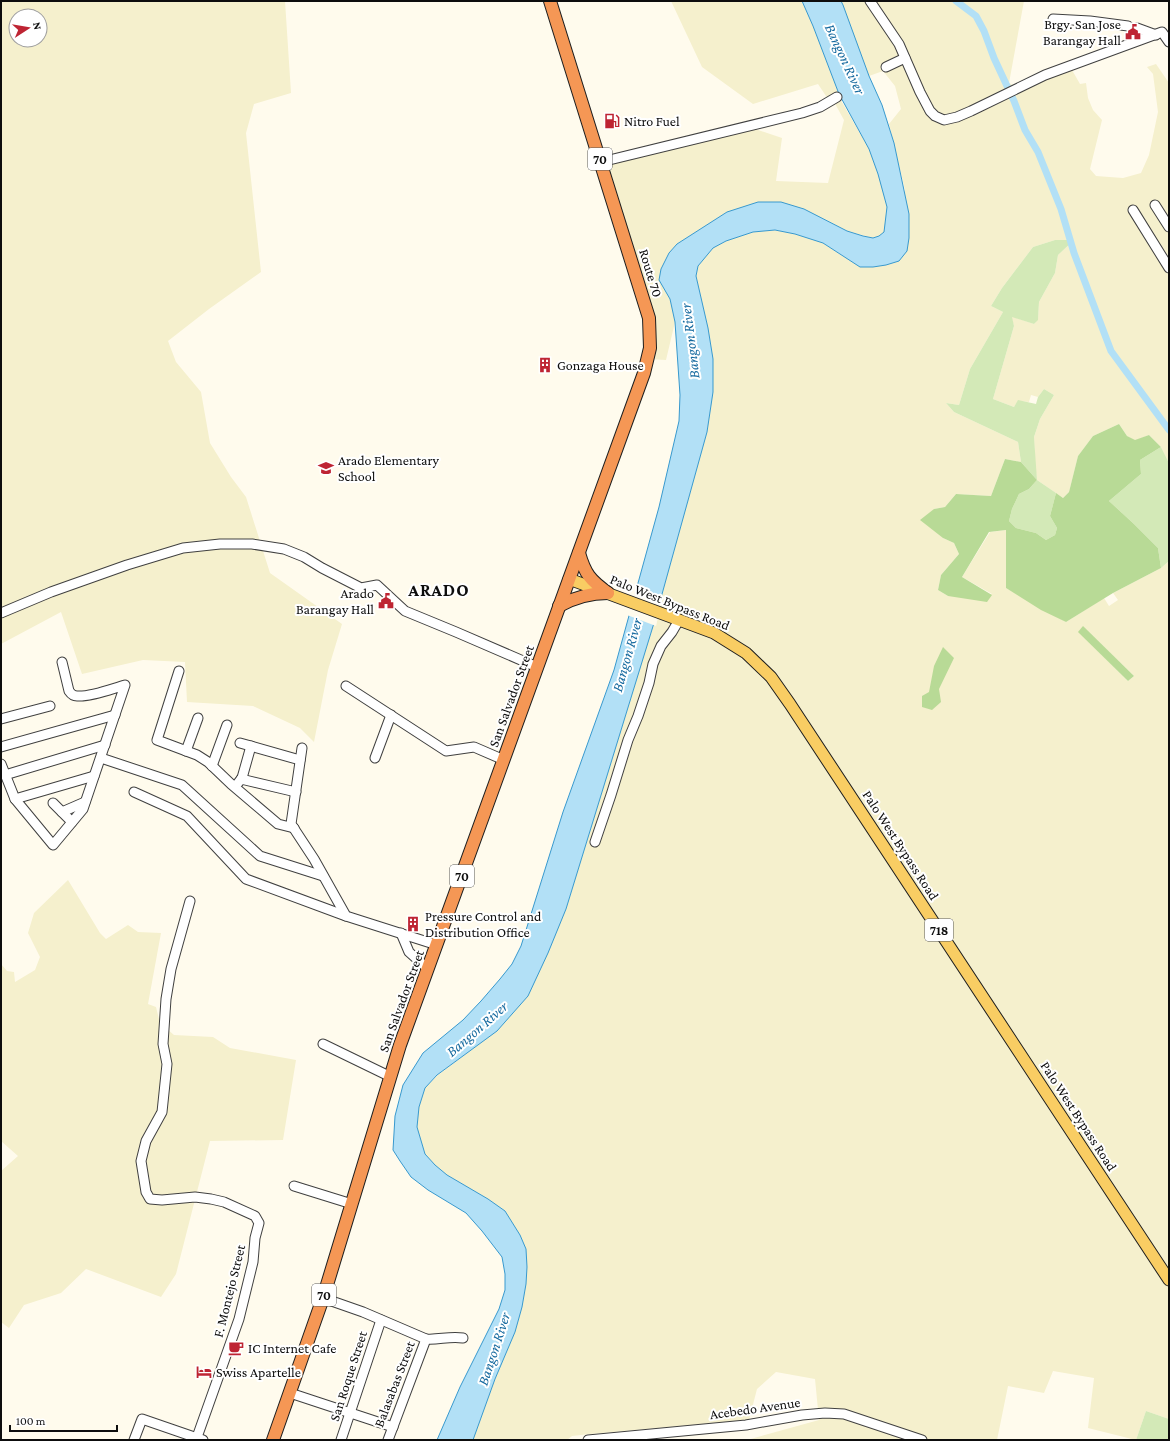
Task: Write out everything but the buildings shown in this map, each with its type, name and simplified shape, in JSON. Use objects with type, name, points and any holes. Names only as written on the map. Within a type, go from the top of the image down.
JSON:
[{"type":"highway","name":"Route 70","points":[[550,1],[649,318],[650,348],[644,373],[578,553]]},
{"type":"highway","name":"San Salvador Street","points":[[273,1440],[323,1298],[400,1045],[578,553]]},
{"type":"highway","points":[[578,553],[587,574],[594,583],[614,595]]},
{"type":"highway","points":[[559,606],[580,596],[592,593],[614,595]]},
{"type":"main road","name":"Palo West Bypass Road","points":[[569,579],[714,633],[746,653],[771,677],[1169,1280]]},
{"type":"street","points":[[870,1],[886,22],[899,44],[924,101],[930,111],[940,119],[944,120],[957,117],[1046,76],[1162,32]]},
{"type":"street","points":[[1053,19],[1090,20],[1162,32],[1169,42]]},
{"type":"street","points":[[886,66],[905,58]]},
{"type":"street","points":[[601,162],[802,113],[820,107],[837,97]]},
{"type":"street","points":[[1155,205],[1169,227]]},
{"type":"street","points":[[1133,210],[1169,268]]},
{"type":"street","points":[[1,613],[51,592],[127,565],[183,548],[220,544],[252,544],[284,549],[304,557],[361,588],[377,585],[405,611],[537,668]]},
{"type":"street","points":[[595,842],[628,740],[649,683],[653,664],[661,646],[672,632],[676,619]]},
{"type":"street","points":[[1,764],[15,799],[53,845],[83,809],[125,686],[87,695],[76,696],[71,694],[69,691],[62,662]]},
{"type":"street","points":[[179,671],[157,740],[197,755],[212,766],[235,788],[278,824],[294,828]]},
{"type":"street","points":[[346,686],[446,751],[474,747],[504,760]]},
{"type":"street","points":[[1,719],[50,706]]},
{"type":"street","points":[[1,747],[115,715]]},
{"type":"street","points":[[375,758],[391,715]]},
{"type":"street","points":[[186,751],[198,718]]},
{"type":"street","points":[[212,766],[227,725]]},
{"type":"street","points":[[240,743],[300,760]]},
{"type":"street","points":[[5,775],[105,745]]},
{"type":"street","points":[[235,788],[241,779],[251,746]]},
{"type":"street","points":[[302,748],[291,824],[346,916]]},
{"type":"street","points":[[101,758],[182,785],[260,856],[323,876]]},
{"type":"street","points":[[15,799],[94,776]]},
{"type":"street","points":[[241,779],[296,792]]},
{"type":"street","points":[[134,792],[187,816],[246,879],[346,916],[437,945]]},
{"type":"street","points":[[62,812],[85,802]]},
{"type":"street","points":[[52,803],[72,822]]},
{"type":"street","name":"F. Montejo Street","points":[[190,901],[171,969],[166,999],[163,1044],[166,1064],[162,1112],[146,1141],[141,1161],[142,1174],[146,1192],[150,1199],[162,1200],[195,1197],[211,1199],[224,1202],[255,1216],[259,1223],[239,1319],[198,1439]]},
{"type":"street","points":[[401,933],[409,952],[428,968]]},
{"type":"street","points":[[323,1044],[391,1077]]},
{"type":"street","points":[[294,1186],[352,1204]]},
{"type":"street","points":[[323,1298],[426,1339],[452,1336],[463,1338]]},
{"type":"street","name":"San Roque Street","points":[[341,1440],[381,1320]]},
{"type":"street","name":"Balasabas Street","points":[[388,1440],[426,1339]]},
{"type":"street","points":[[290,1393],[393,1427]]},
{"type":"street","name":"Acebedo Avenue","points":[[588,1440],[746,1425],[802,1415],[825,1414],[844,1414],[922,1440]]},
{"type":"street","points":[[134,1440],[142,1419],[198,1439]]},
{"type":"shaded area","points":[[1,1],[285,1],[291,93],[254,104],[246,133],[261,272],[209,309],[168,341],[176,362],[201,392],[210,443],[231,477],[246,497],[270,573],[342,624],[328,670],[314,742],[300,728],[253,706],[187,702],[185,662],[143,660],[82,674],[61,612],[1,644]]},
{"type":"shaded area","points":[[671,1],[802,1],[839,94],[830,102],[818,84],[753,104],[702,67]]},
{"type":"shaded area","points":[[841,1],[1024,1],[1009,83],[1023,90],[1072,70],[1080,84],[1086,83],[1088,98],[1093,110],[1102,120],[1090,169],[1096,176],[1123,178],[1141,173],[1149,155],[1158,112],[1153,74],[1147,67],[1156,64],[1169,83],[1169,463],[1161,447],[1149,435],[1135,441],[1127,436],[1119,424],[1093,436],[1078,456],[1069,492],[1063,498],[1037,480],[1035,464],[1034,437],[1040,419],[1054,395],[1044,389],[1038,397],[1031,395],[1029,402],[1018,401],[1014,407],[993,399],[1014,326],[1011,316],[1034,324],[1038,319],[1039,302],[1055,273],[1058,255],[1074,240],[1055,240],[1033,247],[1002,288],[991,306],[1003,312],[970,369],[959,405],[946,403],[954,412],[1018,442],[1021,462],[1005,459],[991,496],[956,494],[945,507],[934,509],[943,538],[954,543],[959,554],[941,575],[938,590],[948,596],[992,594],[962,577],[990,532],[1006,530],[1006,588],[1066,622],[1104,598],[1109,606],[1118,600],[1113,593],[1161,568],[1169,561],[1169,1419],[1146,1411],[1136,1440],[1088,1428],[1094,1378],[1053,1371],[1044,1393],[1008,1386],[997,1440],[747,1440],[819,1420],[815,1379],[776,1372],[757,1389],[749,1420],[590,1434],[572,1436],[567,1440],[473,1440],[495,1379],[515,1332],[522,1307],[526,1284],[526,1249],[520,1235],[505,1211],[488,1199],[447,1175],[425,1154],[417,1127],[419,1107],[425,1088],[438,1075],[497,1031],[566,909],[654,623],[707,432],[713,392],[713,359],[708,328],[696,276],[698,266],[713,248],[726,241],[753,232],[775,230],[795,234],[823,243],[844,257],[873,267],[905,190],[889,124],[901,109],[895,86],[883,71],[869,76]],"holes":[[[1083,627],[1134,676],[1128,681],[1079,632]]]},
{"type":"shaded area","points":[[839,97],[869,149],[884,191],[887,207],[884,232],[873,238],[847,231],[822,218],[727,212],[677,244],[669,253],[659,280],[670,299],[675,322],[666,360],[647,359],[649,318],[601,162],[746,126],[782,138],[776,181],[828,183],[844,120],[833,100]]},
{"type":"shaded area","points":[[68,880],[100,933],[106,939],[128,925],[138,932],[161,933],[148,1004],[156,1007],[160,1023],[174,1035],[213,1037],[230,1048],[296,1060],[283,1140],[210,1141],[176,1274],[161,1297],[86,1269],[61,1293],[24,1305],[9,1328],[1,1322],[1,1171],[18,1156],[1,1141],[1,964],[7,971],[14,972],[15,982],[35,970],[40,957],[28,933],[34,913]]},
{"type":"green space","points":[[1055,240],[1074,240],[1058,255],[1055,273],[1039,302],[1038,320],[1034,324],[1012,317],[1014,326],[993,399],[1014,407],[1018,400],[1036,404],[1038,397],[1044,389],[1054,395],[1040,419],[1034,437],[1037,480],[1021,462],[1018,442],[954,412],[946,403],[959,405],[970,369],[1003,312],[991,306],[1002,288],[1033,247]]},
{"type":"green space","points":[[1119,424],[1127,436],[1135,440],[1149,435],[1161,447],[1140,460],[1141,474],[1109,501],[1158,548],[1161,568],[1113,593],[1066,622],[1041,610],[1006,588],[1006,530],[989,532],[962,577],[992,595],[987,602],[948,596],[938,590],[941,575],[959,554],[954,543],[943,538],[920,520],[934,509],[945,507],[956,494],[991,496],[1005,459],[1021,462],[1037,480],[1029,489],[1019,494],[1012,509],[1009,521],[1016,528],[1036,533],[1046,540],[1055,535],[1057,528],[1050,516],[1056,493],[1063,498],[1069,492],[1078,456],[1093,436]]},
{"type":"green space","points":[[1161,447],[1169,463],[1169,561],[1161,568],[1158,548],[1109,501],[1141,474],[1140,460]]},
{"type":"green space","points":[[1037,480],[1056,493],[1050,516],[1057,528],[1055,535],[1046,540],[1036,533],[1016,528],[1009,521],[1012,509],[1019,494],[1029,489]]},
{"type":"green space","points":[[1083,626],[1134,676],[1128,681],[1078,632]]},
{"type":"green space","points":[[943,647],[954,658],[939,689],[941,702],[932,710],[922,707],[922,696],[929,692],[934,666]]},
{"type":"green space","points":[[1146,1411],[1169,1419],[1169,1440],[1136,1440]]},
{"type":"water","name":"Bangon River","points":[[802,1],[841,1],[843,5],[869,76],[882,105],[894,143],[909,214],[909,238],[907,251],[899,261],[873,267],[860,267],[823,243],[795,234],[775,230],[753,232],[726,241],[713,248],[698,266],[696,276],[708,328],[713,359],[713,392],[707,432],[654,623],[566,909],[528,996],[497,1031],[437,1075],[425,1088],[419,1107],[417,1127],[425,1154],[447,1175],[488,1199],[505,1211],[520,1235],[526,1249],[527,1267],[522,1307],[515,1332],[495,1379],[473,1440],[437,1440],[460,1387],[499,1309],[505,1290],[505,1274],[502,1257],[466,1213],[428,1190],[411,1177],[393,1150],[395,1116],[403,1085],[423,1053],[463,1020],[481,1001],[512,964],[521,946],[563,812],[614,670],[659,507],[679,421],[680,395],[675,322],[670,299],[659,280],[661,269],[669,253],[677,244],[727,212],[758,202],[781,202],[804,209],[847,231],[863,236],[873,238],[884,232],[887,207],[878,174],[869,149],[839,94]]},
{"type":"pier","points":[[635,586],[663,597],[656,626],[627,615]]},
{"type":"waterway","points":[[956,1],[976,16],[984,31],[1025,130],[1038,152],[1061,209],[1074,253],[1111,351],[1169,430]]},
{"type":"place","name":"Brgy. San Jose Barangay Hall","points":[[1133,32]]},
{"type":"place","name":"Nitro Fuel","points":[[612,121]]},
{"type":"place","name":"Gonzaga House","points":[[545,365]]},
{"type":"place","name":"Arado Elementary School","points":[[326,468]]},
{"type":"place","name":"Arado Barangay Hall","points":[[386,601]]},
{"type":"place","name":"Pressure Control and Distribution Office","points":[[413,924]]},
{"type":"place","name":"IC Internet Cafe","points":[[236,1348]]},
{"type":"place","name":"Swiss Apartelle","points":[[204,1372]]},
{"type":"district","name":"ARADO","points":[[439,590]]}]
